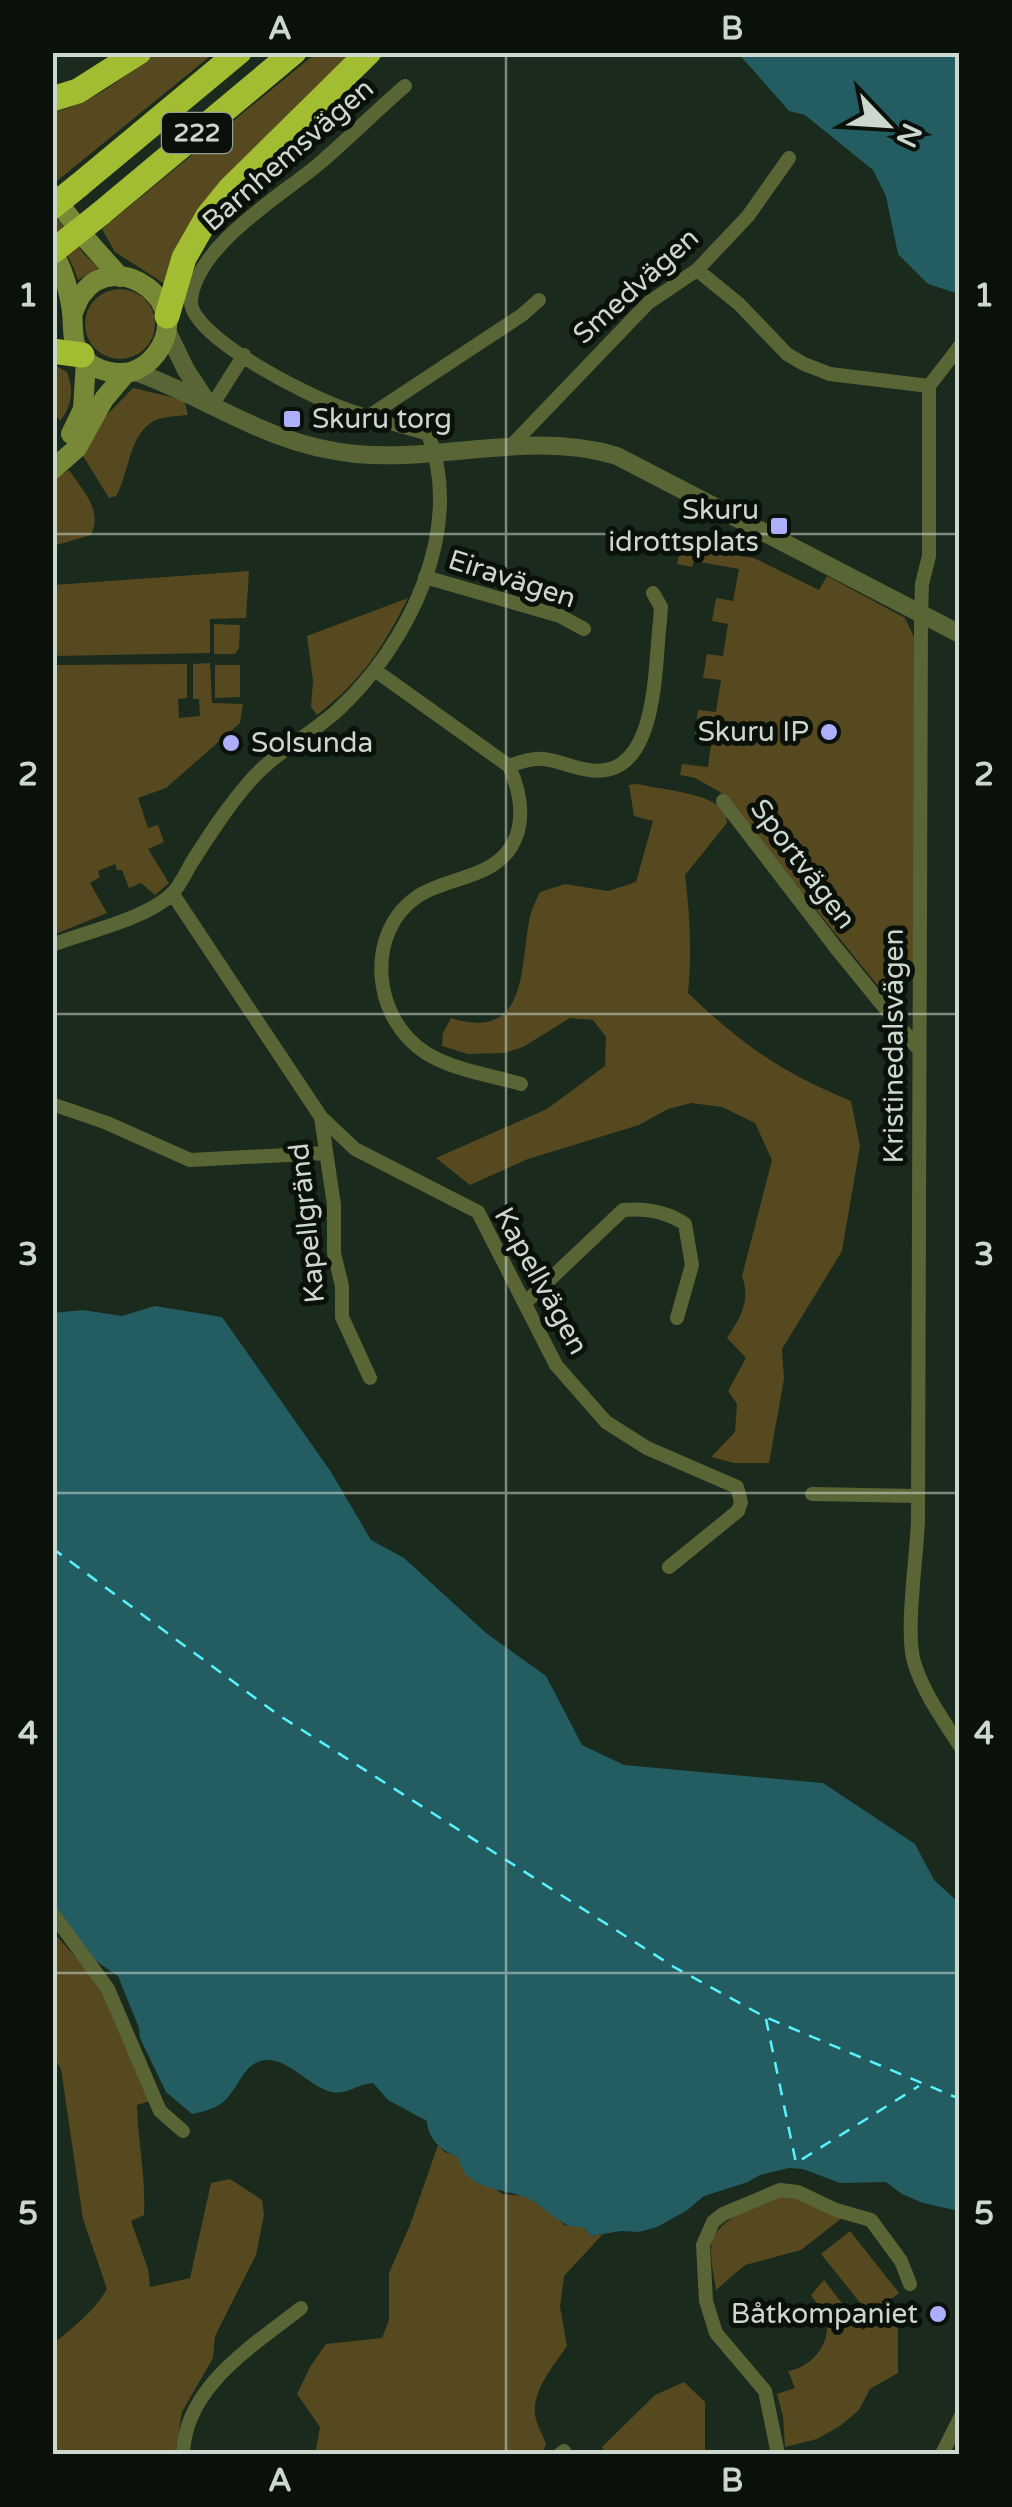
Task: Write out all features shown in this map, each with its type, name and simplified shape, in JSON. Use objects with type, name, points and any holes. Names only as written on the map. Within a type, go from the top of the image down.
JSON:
[{"type":"highway","points":[[52,99],[78,91],[139,52]]},
{"type":"highway","name":"222","points":[[52,207],[65,190],[239,52]]},
{"type":"highway","name":"222","points":[[52,252],[294,52]]},
{"type":"highway","points":[[167,324],[184,258],[208,216],[230,189],[370,52]]},
{"type":"highway","points":[[52,351],[84,358]]},
{"type":"main road","points":[[62,454],[104,399],[130,372],[159,351],[167,324],[163,304],[148,286],[120,277],[86,239],[65,190]]},
{"type":"main road","points":[[52,252],[64,278],[72,334],[84,358],[84,409],[62,454]]},
{"type":"main road","points":[[72,314],[83,292],[120,277]]},
{"type":"main road","points":[[84,358],[104,370],[130,372]]},
{"type":"street","name":"Barnhemsvägen","points":[[405,86],[318,164],[234,231],[212,255],[191,297],[191,308],[200,324],[314,397],[428,434],[435,452]]},
{"type":"street","name":"Smedvägen","points":[[510,447],[648,302],[696,270],[748,216],[789,158]]},
{"type":"street","points":[[696,270],[739,304],[787,354],[830,374],[930,386],[960,346]]},
{"type":"street","points":[[369,416],[539,300]]},
{"type":"street","points":[[167,324],[186,370],[212,407]]},
{"type":"street","points":[[212,407],[244,355]]},
{"type":"street","points":[[130,372],[182,389],[262,432],[318,448],[388,456],[553,446],[617,456],[960,634]]},
{"type":"street","name":"Kristinedalsvägen","points":[[930,386],[929,556],[922,584],[921,615],[917,1561],[910,1639],[922,1678],[960,1746]]},
{"type":"street","points":[[52,945],[124,919],[172,893],[249,782],[267,763],[335,713],[376,671],[436,548],[440,512],[435,452]]},
{"type":"street","name":"Eiravägen","points":[[424,577],[560,616],[584,629]]},
{"type":"street","points":[[509,766],[538,756],[586,770],[608,771],[628,761],[642,742],[647,724],[661,608],[653,593]]},
{"type":"street","points":[[376,671],[509,766],[518,786],[520,809],[520,828],[510,849],[493,865],[420,894],[401,909],[382,941],[381,978],[394,1018],[421,1050],[441,1062],[521,1084]]},
{"type":"street","name":"Sportvägen","points":[[723,801],[919,1050]]},
{"type":"street","name":"Kapellvägen","points":[[172,893],[321,1116],[354,1148],[478,1212],[556,1364],[606,1422],[647,1448],[737,1487],[741,1502],[738,1511],[669,1567]]},
{"type":"street","points":[[52,1104],[190,1160],[325,1153]]},
{"type":"street","name":"Kapellgränd","points":[[321,1116],[334,1205],[334,1253],[342,1286],[342,1317],[370,1378]]},
{"type":"street","points":[[525,1303],[623,1210],[644,1208],[685,1224],[692,1265],[677,1318]]},
{"type":"street","points":[[812,1494],[917,1496]]},
{"type":"street","points":[[52,1913],[112,1996],[160,2112],[184,2131]]},
{"type":"street","points":[[778,2454],[766,2391],[716,2333],[706,2301],[703,2244],[714,2222],[780,2190],[798,2192],[836,2210],[871,2220],[901,2260],[910,2284]]},
{"type":"street","points":[[183,2454],[190,2420],[210,2385],[301,2308]]},
{"type":"street","points":[[942,2454],[960,2418]]},
{"type":"shaded area","points":[[157,53],[214,53],[57,181],[52,112],[94,96]]},
{"type":"shaded area","points":[[316,53],[357,53],[165,284],[115,252],[102,229]]},
{"type":"shaded area","points":[[52,211],[99,268],[78,280],[55,230]]},
{"type":"shaded area","points":[[120,289],[134,291],[145,299],[153,310],[153,338],[145,349],[134,357],[120,359],[106,357],[95,349],[87,338],[85,324],[87,310],[95,299],[106,291]]},
{"type":"shaded area","points":[[53,364],[67,372],[71,385],[71,398],[60,421],[53,411]]},
{"type":"shaded area","points":[[133,388],[184,400],[188,415],[160,419],[147,426],[135,444],[121,487],[116,496],[109,498],[83,456],[102,420]]},
{"type":"shaded area","points":[[69,470],[90,501],[94,526],[91,535],[53,546],[52,481]]},
{"type":"shaded area","points":[[681,547],[754,558],[819,590],[827,576],[905,618],[914,637],[914,977],[884,993],[720,792],[695,778],[680,775],[682,764],[708,767],[712,737],[695,734],[698,710],[716,712],[721,680],[703,678],[707,654],[723,656],[728,624],[712,621],[716,598],[733,601],[739,569],[694,561],[692,567],[677,564]]},
{"type":"shaded area","points":[[249,571],[246,618],[210,619],[210,653],[53,656],[53,585]]},
{"type":"shaded area","points":[[408,598],[370,662],[317,715],[311,707],[313,681],[307,636]]},
{"type":"shaded area","points":[[214,624],[240,625],[235,654],[214,654]]},
{"type":"shaded area","points":[[210,663],[212,703],[243,704],[240,723],[166,788],[138,798],[148,828],[158,825],[164,842],[148,849],[169,883],[155,895],[141,883],[129,888],[122,870],[117,870],[115,864],[98,871],[100,877],[90,883],[107,913],[53,935],[53,665],[187,664],[187,698],[178,699],[179,718],[200,716],[199,699],[193,699],[193,664]]},
{"type":"shaded area","points":[[215,665],[240,665],[240,697],[215,698]]},
{"type":"shaded area","points":[[629,785],[695,796],[726,811],[727,823],[685,875],[690,934],[688,993],[764,1056],[851,1101],[860,1146],[842,1251],[782,1349],[784,1379],[769,1463],[734,1463],[711,1457],[735,1432],[737,1404],[728,1391],[746,1358],[727,1338],[743,1309],[742,1276],[772,1160],[755,1123],[722,1107],[691,1103],[668,1109],[639,1125],[528,1159],[470,1185],[436,1158],[547,1109],[605,1066],[606,1037],[593,1020],[570,1018],[523,1047],[504,1053],[468,1054],[442,1046],[443,1033],[451,1018],[476,1023],[494,1020],[507,1011],[520,980],[530,918],[540,892],[565,884],[608,891],[636,882],[653,821],[634,816]]},
{"type":"shaded area","points":[[52,1931],[91,1974],[112,2007],[150,2101],[137,2105],[144,2215],[131,2221],[148,2269],[150,2287],[190,2278],[211,2183],[230,2179],[262,2200],[264,2215],[256,2255],[215,2336],[213,2358],[182,2412],[175,2454],[53,2454],[53,2344],[89,2312],[107,2289],[83,2219],[61,2069],[53,2057]]},
{"type":"shaded area","points":[[438,2145],[502,2194],[524,2196],[564,2225],[583,2227],[591,2236],[603,2234],[564,2276],[560,2307],[567,2346],[546,2377],[535,2404],[536,2420],[546,2444],[542,2454],[324,2454],[316,2450],[320,2427],[297,2394],[326,2344],[382,2338],[389,2320],[389,2273]]},
{"type":"shaded area","points":[[778,2196],[794,2197],[842,2218],[801,2250],[745,2265],[716,2290],[711,2249],[718,2230],[736,2215]]},
{"type":"shaded area","points":[[850,2231],[899,2293],[870,2315],[821,2254]]},
{"type":"shaded area","points":[[824,2280],[863,2330],[898,2304],[898,2373],[870,2389],[859,2410],[840,2426],[817,2439],[785,2447],[777,2394],[795,2388],[788,2371],[810,2361],[825,2341],[826,2320],[811,2295]]},
{"type":"shaded area","points":[[684,2382],[705,2402],[705,2454],[606,2454],[602,2447],[655,2395]]},
{"type":"water","points":[[738,53],[959,53],[959,294],[928,284],[898,254],[886,196],[873,170],[805,115],[789,111]]},
{"type":"water","points":[[155,1306],[222,1317],[331,1472],[371,1540],[404,1558],[486,1633],[546,1676],[582,1745],[624,1765],[823,1783],[915,1844],[934,1880],[959,1903],[959,2211],[923,2203],[886,2182],[840,2183],[789,2168],[704,2196],[657,2227],[591,2236],[583,2227],[562,2222],[529,2199],[477,2183],[462,2169],[458,2157],[433,2139],[427,2121],[388,2100],[373,2083],[346,2091],[328,2091],[285,2065],[267,2060],[252,2065],[227,2099],[208,2110],[192,2114],[166,2092],[140,2038],[118,1976],[93,1959],[53,1907],[53,1313],[83,1310],[122,1316]]},
{"type":"ferry route","points":[[52,1548],[277,1714],[674,1967],[765,2017],[960,2099]]},
{"type":"ferry route","points":[[766,2019],[796,2163],[919,2086]]},
{"type":"place","name":"Skuru torg","points":[[292,419]]},
{"type":"place","name":"Skuru idrottsplats","points":[[779,526]]},
{"type":"place","name":"Skuru IP","points":[[829,732]]},
{"type":"place","name":"Solsunda","points":[[231,743]]},
{"type":"place","name":"Båtkompaniet","points":[[938,2314]]}]
